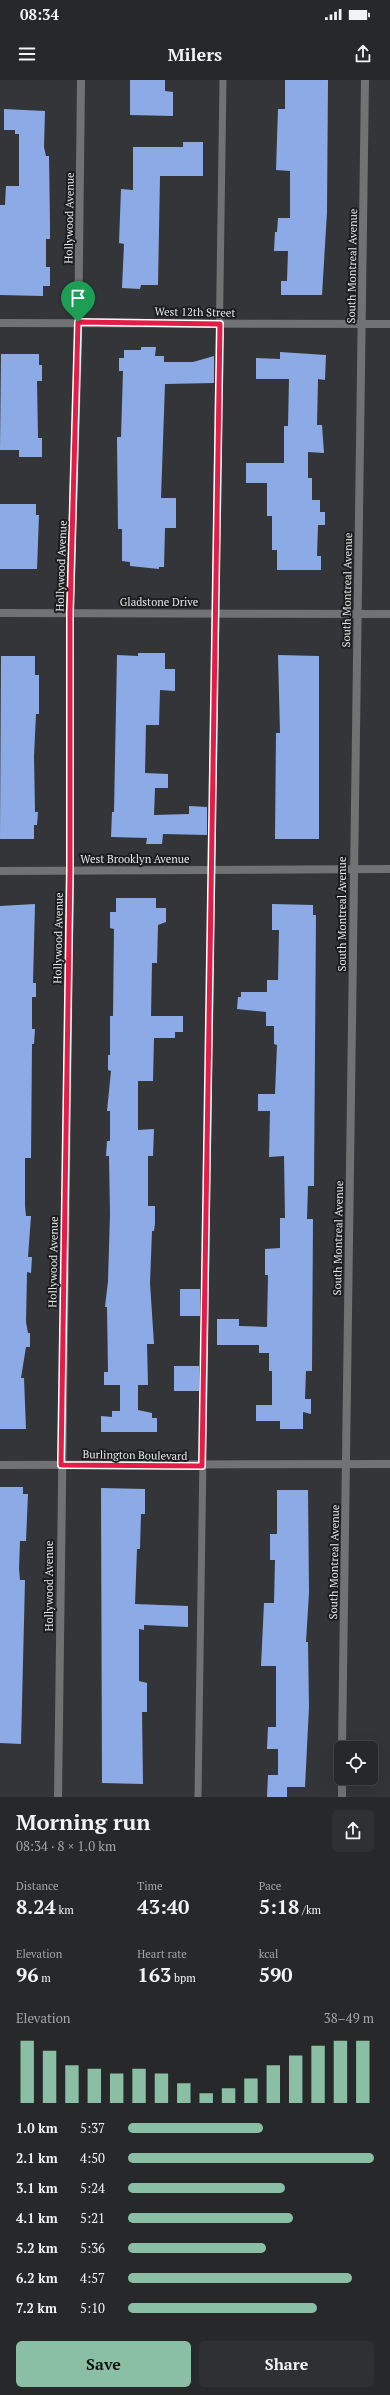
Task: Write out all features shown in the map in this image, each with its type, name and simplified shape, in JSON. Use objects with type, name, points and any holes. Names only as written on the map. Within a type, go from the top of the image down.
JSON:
[{"type":"street","name":"Hollywood Avenue","points":[[58,1797],[61,1465],[70,870],[70,612],[78,322],[81,80]]},
{"type":"street","name":"South Montreal Avenue","points":[[342,1741],[365,80]]},
{"type":"street","name":"West 12th Street","points":[[0,323],[390,324]]},
{"type":"street","name":"Gladstone Drive","points":[[0,613],[390,614]]},
{"type":"street","name":"West Brooklyn Avenue","points":[[0,871],[390,869]]},
{"type":"street","name":"Burlington Boulevard","points":[[0,1465],[202,1466],[390,1464]]},
{"type":"street","points":[[342,1785],[342,1797]]},
{"type":"lane","points":[[198,1797],[214,614],[223,80]]},
{"type":"building","points":[[130,80],[165,80],[165,91],[173,92],[173,116],[130,115]]},
{"type":"building","points":[[285,80],[328,80],[327,212],[322,295],[281,295],[281,281],[287,281],[288,251],[274,251],[275,232],[277,232],[278,218],[290,218],[290,171],[276,170],[278,109],[285,109]]},
{"type":"building","points":[[4,109],[45,111],[44,147],[46,156],[49,156],[50,224],[50,239],[46,239],[46,267],[50,267],[50,286],[43,286],[43,296],[0,295],[0,205],[5,205],[6,186],[19,186],[19,134],[15,134],[15,130],[4,130]]},
{"type":"building","points":[[183,142],[203,142],[203,176],[160,176],[158,285],[141,285],[140,289],[122,288],[124,244],[119,243],[121,189],[133,190],[133,147],[183,147]]},
{"type":"building","points":[[141,347],[156,347],[155,356],[164,356],[164,362],[193,362],[214,356],[214,383],[165,384],[161,498],[176,498],[176,528],[165,528],[164,567],[159,567],[159,569],[130,566],[130,562],[122,561],[122,529],[118,529],[117,437],[121,437],[123,371],[119,371],[119,358],[124,358],[124,350],[141,350]]},
{"type":"building","points":[[280,352],[326,355],[325,380],[318,379],[317,425],[322,425],[324,453],[308,452],[308,478],[312,478],[312,500],[320,500],[320,512],[325,512],[325,525],[318,525],[317,556],[321,556],[321,570],[277,570],[277,550],[272,550],[272,516],[267,516],[267,483],[246,483],[246,463],[284,463],[284,426],[288,426],[289,379],[256,379],[256,358],[280,359]]},
{"type":"building","points":[[1,354],[39,354],[39,365],[42,365],[42,381],[37,381],[38,438],[42,438],[42,457],[19,457],[19,450],[0,450]]},
{"type":"building","points":[[0,504],[36,504],[36,515],[39,515],[37,569],[0,569]]},
{"type":"building","points":[[138,653],[165,653],[165,669],[175,669],[175,691],[160,690],[159,725],[146,725],[145,773],[168,774],[168,788],[155,788],[154,815],[189,814],[189,806],[207,807],[207,835],[163,834],[162,844],[146,844],[147,838],[111,837],[112,812],[114,812],[117,655],[138,656]]},
{"type":"building","points":[[278,655],[319,656],[319,839],[275,839],[276,733],[280,733]]},
{"type":"building","points":[[1,656],[35,656],[35,675],[39,675],[39,714],[36,714],[34,756],[35,812],[38,812],[37,825],[34,825],[34,839],[0,839]]},
{"type":"building","points":[[116,898],[156,898],[156,908],[166,908],[166,922],[158,925],[157,963],[152,963],[151,1016],[183,1016],[183,1032],[175,1032],[175,1038],[154,1038],[153,1081],[138,1081],[138,1130],[154,1129],[153,1156],[148,1156],[148,1206],[155,1206],[155,1224],[154,1231],[152,1231],[150,1283],[154,1344],[147,1344],[148,1385],[138,1385],[138,1410],[152,1413],[152,1418],[157,1418],[157,1432],[101,1432],[101,1416],[112,1417],[112,1411],[120,1411],[120,1385],[104,1385],[104,1372],[108,1372],[107,1307],[105,1307],[108,1281],[110,1214],[109,1156],[106,1156],[107,1141],[110,1141],[110,1111],[107,1111],[111,1071],[108,1070],[108,1055],[110,1055],[110,1016],[113,1016],[114,929],[110,928],[110,912],[116,912]]},
{"type":"building","points":[[35,904],[33,983],[36,983],[36,997],[32,997],[32,1029],[35,1029],[34,1044],[32,1044],[31,1158],[25,1158],[26,1216],[31,1216],[28,1257],[32,1257],[31,1273],[27,1272],[26,1322],[28,1333],[30,1333],[30,1347],[26,1347],[21,1378],[24,1378],[26,1429],[0,1429],[0,906]]},
{"type":"building","points":[[272,904],[313,905],[313,915],[316,915],[314,1186],[308,1186],[307,1219],[313,1219],[312,1371],[306,1371],[305,1399],[311,1399],[311,1414],[303,1412],[303,1429],[280,1429],[280,1421],[256,1421],[256,1405],[272,1405],[272,1371],[269,1371],[269,1353],[259,1353],[259,1345],[217,1345],[217,1319],[239,1319],[239,1326],[267,1327],[268,1275],[265,1275],[265,1249],[280,1248],[280,1218],[285,1218],[284,1156],[269,1157],[270,1111],[258,1111],[258,1094],[275,1094],[277,1045],[274,1044],[274,1026],[266,1026],[266,1012],[237,1009],[238,997],[241,997],[241,992],[267,992],[267,980],[278,980],[279,930],[272,930]]},
{"type":"building","points":[[180,1289],[200,1289],[200,1316],[180,1316]]},
{"type":"building","points":[[174,1366],[199,1366],[199,1391],[174,1391]]},
{"type":"building","points":[[0,1487],[23,1487],[23,1494],[28,1494],[26,1541],[20,1541],[19,1569],[20,1580],[25,1580],[21,1744],[0,1743]]},
{"type":"building","points":[[101,1488],[145,1489],[145,1514],[141,1514],[140,1549],[137,1549],[135,1604],[188,1606],[188,1627],[144,1625],[144,1630],[139,1629],[139,1681],[147,1683],[147,1712],[142,1712],[143,1784],[102,1783]]},
{"type":"building","points":[[277,1490],[308,1490],[309,1593],[306,1642],[308,1642],[309,1707],[305,1787],[287,1787],[287,1797],[267,1797],[268,1775],[278,1775],[278,1749],[267,1749],[268,1727],[276,1727],[276,1666],[261,1666],[264,1603],[274,1603],[275,1560],[270,1560],[270,1534],[277,1534]]},
{"type":"route","points":[[78,322],[220,324],[214,614],[202,1466],[61,1465],[70,870],[70,612],[78,322]]}]
